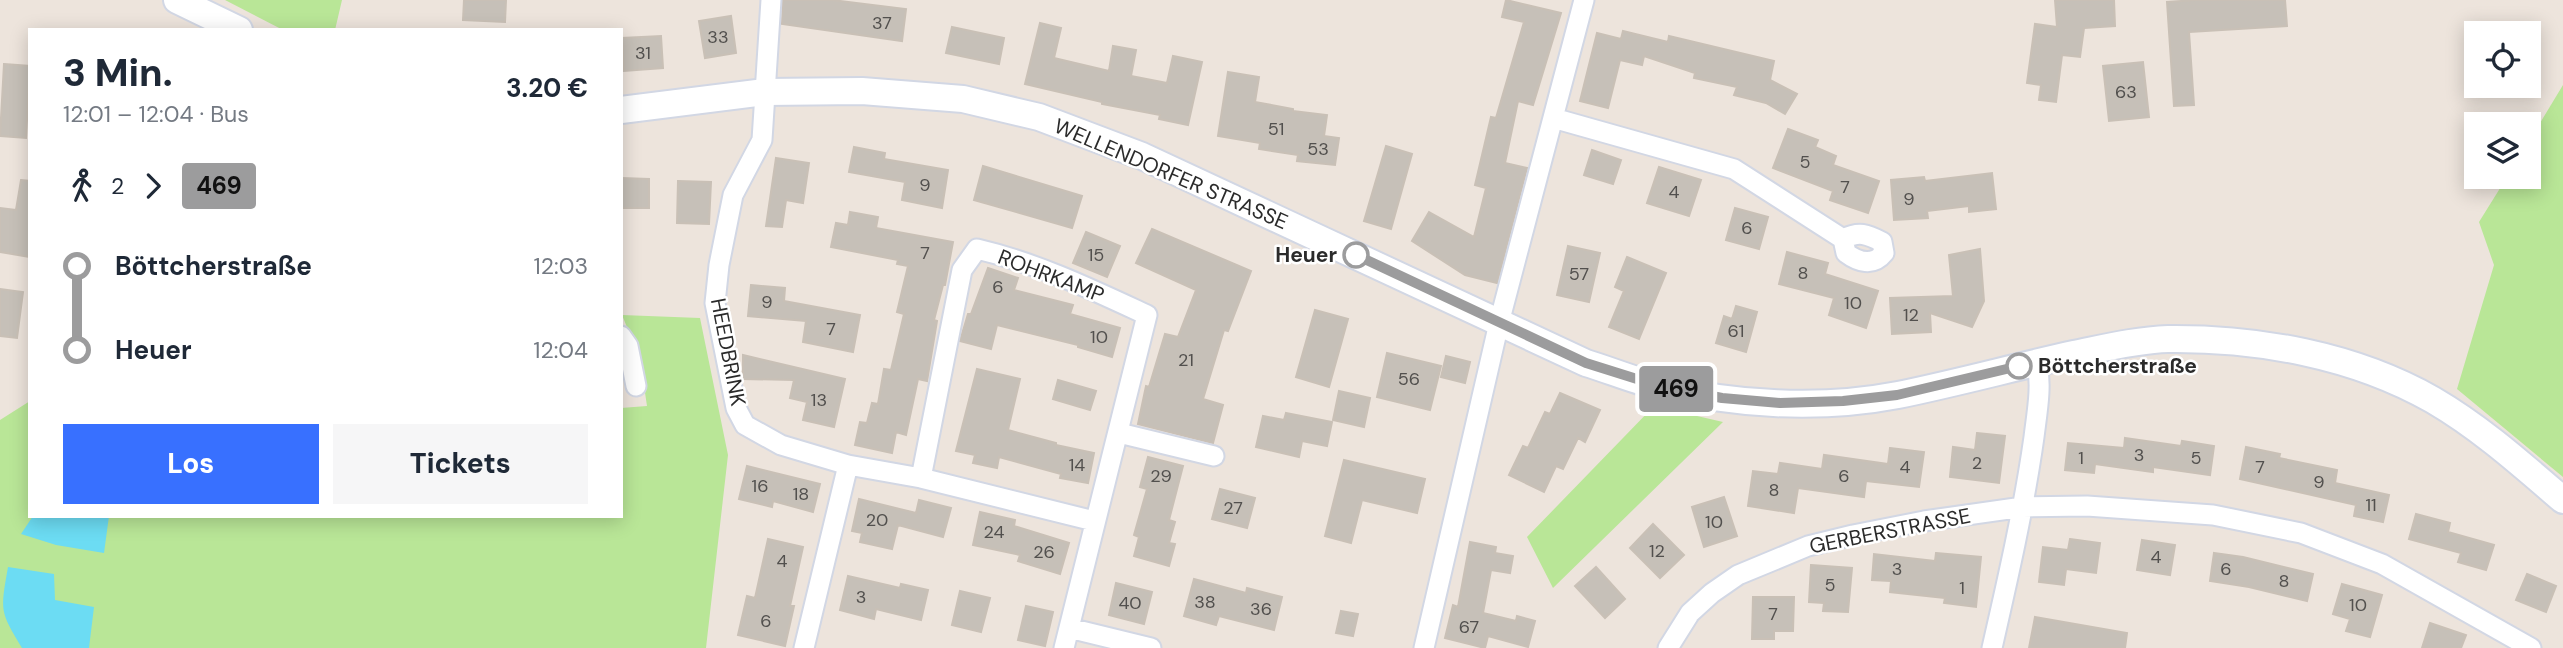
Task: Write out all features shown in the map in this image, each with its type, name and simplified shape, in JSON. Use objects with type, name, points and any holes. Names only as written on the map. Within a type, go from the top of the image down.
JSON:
[{"type":"street","points":[[177,0],[235,28]]},
{"type":"street","name":"HEEDBRINK","points":[[771,0],[762,141],[733,195],[719,265],[715,303],[736,408],[745,425],[781,445],[848,465],[921,478],[1094,521]]},
{"type":"street","points":[[1424,648],[1499,323],[1584,0]]},
{"type":"street","name":"WELLENDORFER STRASSE","points":[[623,110],[765,92],[889,92],[962,99],[1039,117],[1142,156],[1586,363],[1656,385],[1722,398],[1780,403],[1843,401],[1897,395],[2110,346],[2165,339],[2237,341],[2308,352],[2370,372],[2432,400],[2489,437],[2563,500]]},
{"type":"street","points":[[1553,118],[1734,169],[1843,239]]},
{"type":"street","name":"ROHRKAMP","points":[[921,478],[961,270],[977,249],[1010,257],[1059,275],[1147,315],[1064,648]]},
{"type":"street","points":[[623,339],[628,346],[636,386]]},
{"type":"street","points":[[1992,648],[2023,507],[2038,405],[2040,376],[2037,362]]},
{"type":"street","points":[[1119,433],[1214,456]]},
{"type":"street","points":[[804,648],[848,465]]},
{"type":"street","name":"GERBERSTRASSE","points":[[1668,648],[1690,613],[1712,593],[1738,575],[1808,546],[1901,525],[2023,507],[2087,506],[2213,515],[2301,533],[2382,564],[2531,648]]},
{"type":"street","points":[[1069,628],[1151,648]]},
{"type":"green space","points":[[225,0],[342,0],[335,28],[279,28]]},
{"type":"green space","points":[[2563,85],[2563,477],[2457,389],[2494,265],[2479,222],[2500,189],[2541,189],[2541,121]]},
{"type":"green space","points":[[623,315],[700,318],[728,455],[706,648],[0,648],[0,420],[28,402],[28,518],[623,518],[623,408],[647,406],[640,359]]},
{"type":"green space","points":[[1654,406],[1723,422],[1553,588],[1527,537]]},
{"type":"water","points":[[32,518],[109,518],[104,553],[56,545],[21,534]]},
{"type":"water","points":[[8,567],[54,574],[55,600],[94,607],[89,648],[22,648],[9,626],[4,610]]},
{"type":"building","points":[[464,0],[506,0],[505,22],[463,20]]},
{"type":"building","points":[[783,0],[832,0],[906,9],[902,41],[782,24]]},
{"type":"building","points":[[1506,0],[1561,13],[1533,105],[1518,101],[1505,163],[1527,168],[1497,283],[1465,275],[1412,241],[1429,212],[1474,237],[1486,188],[1475,185],[1491,117],[1496,118],[1524,22],[1502,17]]},
{"type":"building","points":[[2055,0],[2114,0],[2115,26],[2084,28],[2080,57],[2062,55],[2056,102],[2039,100],[2041,85],[2027,83],[2035,24],[2057,27]]},
{"type":"building","points":[[2285,0],[2287,26],[2189,32],[2194,105],[2174,106],[2167,2]]},
{"type":"building","points":[[731,16],[736,53],[705,58],[699,21]]},
{"type":"building","points":[[1040,23],[1061,28],[1054,58],[1109,71],[1113,46],[1136,50],[1131,76],[1167,83],[1173,56],[1202,62],[1188,125],[1159,119],[1160,115],[1102,104],[1025,84]]},
{"type":"building","points":[[952,27],[1004,38],[999,64],[946,53]]},
{"type":"building","points":[[1623,31],[1668,42],[1669,36],[1774,61],[1770,80],[1797,94],[1785,114],[1766,103],[1734,95],[1737,87],[1694,78],[1695,73],[1644,56],[1642,65],[1620,60],[1608,108],[1580,101],[1597,33],[1621,39]]},
{"type":"building","points":[[661,36],[663,68],[624,71],[623,38]]},
{"type":"building","points":[[2143,62],[2149,117],[2109,121],[2103,66]]},
{"type":"building","points":[[4,64],[28,66],[26,138],[0,136]]},
{"type":"building","points":[[1228,72],[1259,77],[1255,102],[1293,111],[1327,115],[1324,136],[1339,138],[1335,165],[1297,161],[1298,155],[1259,149],[1260,143],[1218,136]]},
{"type":"building","points":[[1788,129],[1818,140],[1815,147],[1836,156],[1833,165],[1879,181],[1868,213],[1830,200],[1833,191],[1773,168]]},
{"type":"building","points":[[1386,146],[1412,154],[1391,229],[1364,221]]},
{"type":"building","points":[[854,147],[885,153],[884,159],[948,170],[942,208],[902,200],[905,182],[849,172]]},
{"type":"building","points":[[1592,150],[1621,160],[1613,184],[1584,175]]},
{"type":"building","points":[[776,158],[809,163],[803,203],[786,200],[782,227],[766,226]]},
{"type":"building","points":[[983,166],[1082,196],[1072,228],[974,200]]},
{"type":"building","points":[[1659,167],[1701,180],[1689,216],[1647,203]]},
{"type":"building","points":[[1992,173],[1996,209],[1969,212],[1969,206],[1927,211],[1928,218],[1894,220],[1891,180],[1924,177],[1925,181]]},
{"type":"building","points":[[623,178],[649,179],[649,208],[623,208]]},
{"type":"building","points":[[21,180],[28,181],[28,257],[0,252],[0,208],[16,210]]},
{"type":"building","points":[[678,181],[711,182],[709,224],[677,223]]},
{"type":"building","points":[[1735,208],[1768,217],[1759,249],[1726,240]]},
{"type":"building","points":[[850,212],[878,217],[876,228],[953,242],[945,285],[934,320],[937,321],[927,381],[918,379],[906,435],[896,432],[892,453],[855,445],[860,422],[867,423],[872,403],[878,404],[884,369],[891,370],[904,314],[897,312],[908,266],[897,264],[898,260],[831,247],[836,223],[848,225]]},
{"type":"building","points":[[1152,229],[1251,271],[1228,331],[1224,330],[1203,399],[1223,405],[1213,443],[1138,424],[1146,386],[1149,387],[1165,334],[1178,337],[1196,290],[1136,263]]},
{"type":"building","points":[[1086,232],[1120,246],[1107,277],[1073,263]]},
{"type":"building","points":[[1568,246],[1600,253],[1589,302],[1557,295]]},
{"type":"building","points":[[1980,249],[1984,301],[1972,327],[1930,313],[1931,332],[1892,334],[1890,298],[1953,296],[1949,255]]},
{"type":"building","points":[[1787,252],[1828,263],[1825,274],[1878,291],[1866,328],[1829,315],[1834,298],[1779,284]]},
{"type":"building","points":[[1627,257],[1666,273],[1639,339],[1609,327],[1624,291],[1615,287]]},
{"type":"building","points":[[988,268],[1018,278],[1014,290],[1073,305],[1070,314],[1120,328],[1112,357],[1078,345],[997,325],[991,349],[960,341],[968,314],[971,314]]},
{"type":"building","points":[[751,285],[785,288],[784,301],[860,315],[853,352],[803,342],[806,321],[748,316]]},
{"type":"building","points":[[0,289],[23,292],[17,338],[0,336]]},
{"type":"building","points":[[1736,306],[1757,312],[1746,352],[1716,343],[1724,316],[1732,319]]},
{"type":"building","points":[[1315,310],[1348,319],[1329,387],[1296,377]]},
{"type":"building","points":[[1387,353],[1441,366],[1430,410],[1377,397]]},
{"type":"building","points":[[743,355],[845,379],[834,427],[803,420],[807,402],[790,398],[794,380],[743,379]]},
{"type":"building","points":[[1446,356],[1470,362],[1465,383],[1441,377]]},
{"type":"building","points":[[977,369],[1020,379],[1008,430],[1094,453],[1088,483],[1060,478],[1061,474],[999,457],[997,468],[973,463],[975,455],[956,451]]},
{"type":"building","points":[[1058,380],[1096,391],[1090,410],[1053,399]]},
{"type":"building","points":[[1339,391],[1370,398],[1364,427],[1333,420]]},
{"type":"building","points":[[1560,393],[1600,410],[1585,442],[1578,438],[1563,469],[1556,466],[1544,492],[1509,475],[1523,446],[1528,448],[1545,412],[1550,414]]},
{"type":"building","points":[[1286,413],[1332,422],[1327,446],[1302,441],[1299,457],[1256,447],[1263,416],[1284,420]]},
{"type":"building","points":[[1977,433],[2005,436],[1999,483],[1950,477],[1953,447],[1975,450]]},
{"type":"building","points":[[2125,438],[2181,446],[2182,441],[2214,446],[2210,475],[2153,467],[2153,472],[2095,464],[2094,473],[2065,470],[2068,443],[2124,448]]},
{"type":"building","points":[[2246,447],[2280,454],[2279,458],[2337,470],[2335,483],[2389,495],[2383,522],[2354,516],[2356,505],[2240,479]]},
{"type":"building","points":[[1890,448],[1924,452],[1919,487],[1866,481],[1864,497],[1798,488],[1794,513],[1748,506],[1753,471],[1778,474],[1780,463],[1822,469],[1824,455],[1888,464]]},
{"type":"building","points":[[1148,457],[1183,466],[1169,520],[1175,522],[1169,543],[1175,544],[1169,566],[1134,556],[1139,537],[1134,535],[1147,489],[1140,487]]},
{"type":"building","points":[[1344,460],[1425,479],[1417,513],[1362,500],[1351,543],[1325,536]]},
{"type":"building","points":[[747,466],[820,484],[813,512],[773,501],[772,507],[739,499]]},
{"type":"building","points":[[1220,489],[1255,498],[1247,528],[1212,519]]},
{"type":"building","points":[[1724,497],[1737,536],[1704,547],[1692,507]]},
{"type":"building","points":[[859,499],[916,513],[919,500],[951,508],[943,537],[898,525],[892,549],[860,542],[862,533],[852,531]]},
{"type":"building","points":[[980,512],[1015,520],[1014,526],[1069,543],[1060,574],[1018,561],[1020,555],[973,545]]},
{"type":"building","points":[[2416,514],[2450,523],[2448,532],[2494,545],[2486,570],[2458,562],[2461,553],[2409,539]]},
{"type":"building","points":[[1653,524],[1684,555],[1660,578],[1630,548]]},
{"type":"building","points":[[768,539],[803,547],[790,606],[794,606],[785,646],[738,635],[747,596],[755,598]]},
{"type":"building","points":[[2070,539],[2100,543],[2096,573],[2066,569],[2064,585],[2039,582],[2043,547],[2068,550]]},
{"type":"building","points":[[2142,540],[2175,545],[2170,575],[2137,570]]},
{"type":"building","points":[[1470,542],[1496,547],[1495,553],[1513,556],[1510,573],[1491,570],[1483,613],[1516,621],[1517,616],[1535,621],[1528,647],[1488,636],[1485,648],[1445,638],[1453,605],[1458,607]]},
{"type":"building","points":[[1936,553],[1981,557],[1976,607],[1944,603],[1945,598],[1890,592],[1891,581],[1872,580],[1874,554],[1935,561]]},
{"type":"building","points":[[2214,553],[2243,557],[2313,574],[2307,601],[2210,581]]},
{"type":"building","points":[[1811,565],[1852,568],[1848,612],[1823,611],[1824,603],[1809,602]]},
{"type":"building","points":[[1596,567],[1625,599],[1605,618],[1575,586]]},
{"type":"building","points":[[2527,574],[2556,586],[2546,612],[2516,600]]},
{"type":"building","points":[[848,576],[900,588],[901,584],[928,590],[921,620],[876,609],[874,619],[840,610]]},
{"type":"building","points":[[1194,579],[1246,593],[1247,588],[1282,597],[1274,630],[1219,616],[1216,625],[1184,616]]},
{"type":"building","points":[[1116,583],[1152,592],[1144,624],[1109,615]]},
{"type":"building","points":[[2342,584],[2382,595],[2370,637],[2346,631],[2350,619],[2333,614]]},
{"type":"building","points":[[960,591],[990,598],[981,632],[952,625]]},
{"type":"building","points":[[1753,597],[1794,597],[1793,631],[1774,631],[1774,639],[1752,639]]},
{"type":"building","points":[[1026,606],[1053,612],[1045,646],[1018,640]]},
{"type":"building","points":[[1341,611],[1358,614],[1353,636],[1336,633]]},
{"type":"building","points":[[2035,617],[2127,633],[2125,648],[2029,648]]},
{"type":"building","points":[[2430,623],[2466,635],[2461,648],[2422,648]]},
{"type":"bus line","name":"469","points":[[1356,255],[1586,363],[1656,385],[1722,398],[1780,403],[1843,401],[1897,395],[2019,366]]},
{"type":"place","name":"Heuer","points":[[1356,255]]},
{"type":"place","name":"Böttcherstraße","points":[[2019,366]]}]
